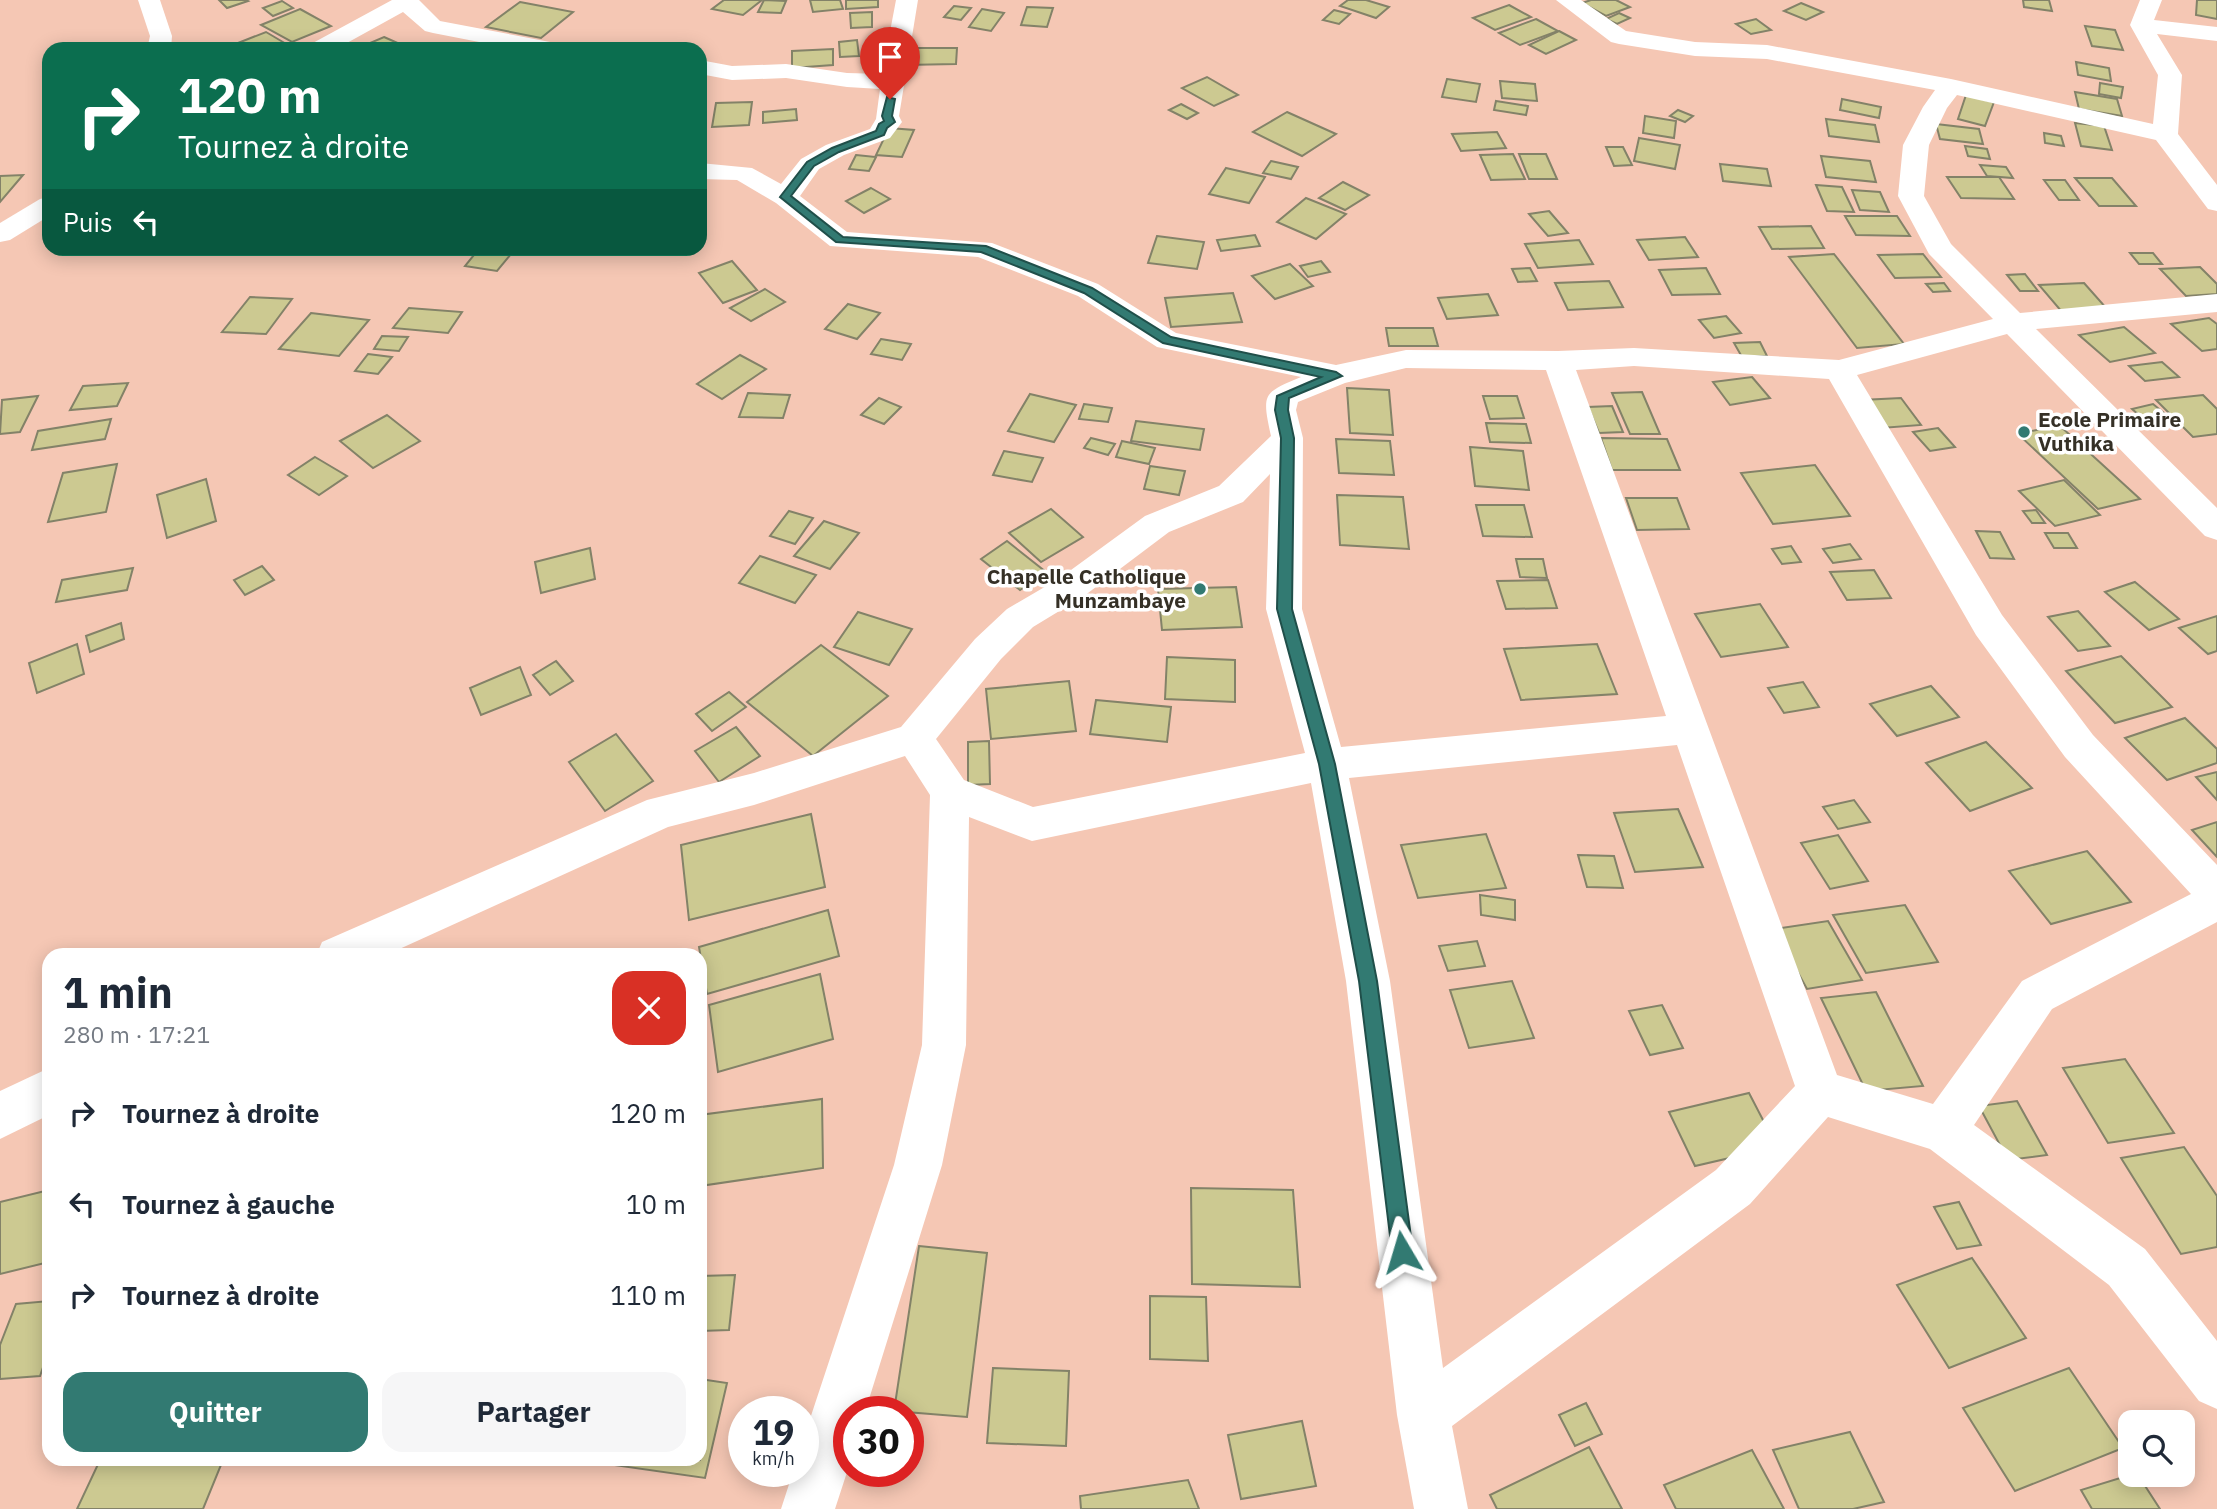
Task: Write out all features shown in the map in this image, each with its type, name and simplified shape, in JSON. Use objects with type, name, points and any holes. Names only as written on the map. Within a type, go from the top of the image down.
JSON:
[{"type":"street","points":[[149,0],[161,36],[160,42]]},
{"type":"street","points":[[785,197],[810,164],[835,150],[881,133],[883,126],[890,122],[887,116],[896,51],[907,0]]},
{"type":"street","points":[[1567,0],[1619,37],[1695,48],[1767,52],[1951,86],[2165,134],[2217,203]]},
{"type":"street","points":[[2141,24],[2151,0]]},
{"type":"street","points":[[332,42],[407,1],[433,26],[514,42]]},
{"type":"street","points":[[2141,24],[2170,75],[2165,134]]},
{"type":"street","points":[[2141,24],[2217,34]]},
{"type":"street","points":[[707,68],[732,73],[786,71],[847,80],[893,82]]},
{"type":"street","points":[[1951,86],[1934,107],[1916,145],[1911,196],[1939,248],[2217,528]]},
{"type":"street","points":[[707,172],[743,173],[785,197],[840,240],[982,249],[1088,290],[1167,340],[1336,376]]},
{"type":"street","points":[[0,234],[42,209]]},
{"type":"street","points":[[1441,1509],[1423,1415],[1368,981],[1327,764],[1284,609],[1287,438],[1281,410],[1283,396],[1336,376],[1406,359],[1558,362],[1634,357],[1839,370],[2016,323],[2217,303]]},
{"type":"street","points":[[1558,362],[1820,1092]]},
{"type":"street","points":[[1839,370],[1990,625],[2079,746],[2217,893]]},
{"type":"street","points":[[355,948],[661,812],[754,789],[914,738],[988,649],[1020,618],[1072,587],[1157,524],[1231,494],[1287,438]]},
{"type":"street","points":[[914,738],[950,792],[1032,824],[1327,764],[1688,729]]},
{"type":"street","points":[[808,1509],[918,1165],[944,1045],[950,792]]},
{"type":"street","points":[[1943,1129],[2037,995],[2217,901]]},
{"type":"street","points":[[1820,1092],[1943,1129],[2127,1267],[2217,1383]]},
{"type":"street","points":[[1423,1415],[1733,1187],[1820,1092]]},
{"type":"street","points":[[0,1116],[42,1094]]},
{"type":"shaded area","points":[[0,0],[2217,0],[2217,1509],[0,1509]]},
{"type":"building","points":[[219,0],[246,0],[248,1],[227,8]]},
{"type":"building","points":[[724,0],[762,0],[743,15],[712,9]]},
{"type":"building","points":[[764,0],[786,1],[781,13],[758,12]]},
{"type":"building","points":[[810,0],[840,0],[843,9],[813,12]]},
{"type":"building","points":[[846,0],[878,0],[878,7],[846,9]]},
{"type":"building","points":[[1348,0],[1366,0],[1389,7],[1376,18],[1340,6]]},
{"type":"building","points":[[1591,0],[1616,0],[1630,7],[1606,16],[1582,3]]},
{"type":"building","points":[[2023,0],[2049,0],[2052,11],[2024,7]]},
{"type":"building","points":[[2197,0],[2217,0],[2217,19],[2196,15]]},
{"type":"building","points":[[282,1],[293,8],[273,16],[263,8]]},
{"type":"building","points":[[520,2],[573,12],[541,38],[486,27]]},
{"type":"building","points":[[1801,3],[1823,12],[1806,20],[1784,11]]},
{"type":"building","points":[[1509,5],[1531,17],[1495,30],[1473,18]]},
{"type":"building","points":[[954,6],[971,8],[961,20],[944,17]]},
{"type":"building","points":[[1027,7],[1053,8],[1047,27],[1021,25]]},
{"type":"building","points":[[300,9],[331,26],[292,42],[261,25]]},
{"type":"building","points":[[982,9],[1004,13],[991,31],[969,27]]},
{"type":"building","points":[[1334,10],[1350,14],[1339,24],[1323,20]]},
{"type":"building","points":[[872,12],[872,27],[851,28],[850,13]]},
{"type":"building","points":[[1619,13],[1630,18],[1617,24],[1606,19]]},
{"type":"building","points":[[1536,19],[1558,31],[1520,45],[1499,33]]},
{"type":"building","points":[[1756,19],[1771,30],[1751,34],[1736,24]]},
{"type":"building","points":[[2085,26],[2115,30],[2123,50],[2092,46]]},
{"type":"building","points":[[1559,31],[1576,40],[1546,54],[1529,45]]},
{"type":"building","points":[[266,32],[283,42],[241,42]]},
{"type":"building","points":[[384,37],[395,42],[372,42]]},
{"type":"building","points":[[857,40],[859,56],[840,57],[839,42]]},
{"type":"building","points":[[907,48],[957,48],[956,64],[904,65]]},
{"type":"building","points":[[833,49],[833,65],[792,68],[792,51]]},
{"type":"building","points":[[2076,62],[2109,68],[2111,81],[2078,75]]},
{"type":"building","points":[[1207,77],[1238,95],[1214,106],[1182,88]]},
{"type":"building","points":[[1447,79],[1480,84],[1476,102],[1442,97]]},
{"type":"building","points":[[1500,81],[1535,84],[1537,101],[1502,98]]},
{"type":"building","points":[[2100,83],[2123,87],[2121,98],[2099,94]]},
{"type":"building","points":[[2075,92],[2117,99],[2122,116],[2079,109]]},
{"type":"building","points":[[1966,95],[1994,102],[1985,126],[1958,119]]},
{"type":"building","points":[[1842,99],[1881,107],[1879,118],[1840,110]]},
{"type":"building","points":[[1496,101],[1528,106],[1526,115],[1494,110]]},
{"type":"building","points":[[752,102],[749,125],[712,127],[716,103]]},
{"type":"building","points":[[1181,104],[1198,113],[1187,119],[1169,110]]},
{"type":"building","points":[[796,109],[797,120],[763,123],[763,112]]},
{"type":"building","points":[[1678,110],[1693,116],[1685,122],[1670,116]]},
{"type":"building","points":[[1287,112],[1336,134],[1302,156],[1253,132]]},
{"type":"building","points":[[1645,116],[1676,121],[1674,138],[1643,133]]},
{"type":"building","points":[[1826,119],[1875,125],[1879,142],[1829,136]]},
{"type":"building","points":[[2075,123],[2104,126],[2112,150],[2081,146]]},
{"type":"building","points":[[1936,124],[1979,129],[1983,144],[1940,139]]},
{"type":"building","points":[[889,128],[914,130],[902,157],[876,155]]},
{"type":"building","points":[[1497,132],[1506,148],[1461,151],[1452,134]]},
{"type":"building","points":[[2044,133],[2061,136],[2064,146],[2045,143]]},
{"type":"building","points":[[1639,138],[1680,145],[1675,169],[1634,161]]},
{"type":"building","points":[[1965,146],[1987,149],[1990,159],[1968,156]]},
{"type":"building","points":[[1606,147],[1623,147],[1632,165],[1614,166]]},
{"type":"building","points":[[1513,154],[1525,179],[1491,180],[1480,155]]},
{"type":"building","points":[[1519,154],[1546,154],[1557,179],[1529,179]]},
{"type":"building","points":[[856,155],[876,157],[869,171],[849,169]]},
{"type":"building","points":[[1821,156],[1870,161],[1876,182],[1826,177]]},
{"type":"building","points":[[1271,161],[1298,167],[1291,179],[1263,173]]},
{"type":"building","points":[[1720,164],[1767,169],[1771,186],[1723,181]]},
{"type":"building","points":[[1980,165],[2006,167],[2013,178],[1987,176]]},
{"type":"building","points":[[1226,168],[1265,177],[1249,203],[1209,194]]},
{"type":"building","points":[[23,175],[0,202],[0,176]]},
{"type":"building","points":[[1947,177],[1999,177],[2014,199],[1961,198]]},
{"type":"building","points":[[2075,178],[2112,178],[2136,206],[2099,206]]},
{"type":"building","points":[[2044,180],[2065,180],[2079,200],[2059,200]]},
{"type":"building","points":[[1343,182],[1369,195],[1345,210],[1319,198]]},
{"type":"building","points":[[1816,185],[1842,187],[1854,212],[1827,211]]},
{"type":"building","points":[[871,188],[890,199],[864,213],[846,201]]},
{"type":"building","points":[[1852,190],[1880,192],[1889,212],[1860,210]]},
{"type":"building","points":[[1306,198],[1346,214],[1316,239],[1277,222]]},
{"type":"building","points":[[1549,211],[1568,233],[1548,236],[1529,214]]},
{"type":"building","points":[[1845,216],[1897,216],[1910,236],[1856,235]]},
{"type":"building","points":[[1811,226],[1824,248],[1772,249],[1759,227]]},
{"type":"building","points":[[1255,235],[1260,246],[1221,251],[1217,240]]},
{"type":"building","points":[[1157,236],[1204,242],[1197,269],[1148,263]]},
{"type":"building","points":[[1685,237],[1698,257],[1649,260],[1637,240]]},
{"type":"building","points":[[1579,240],[1593,264],[1538,268],[1525,244]]},
{"type":"building","points":[[2130,253],[2153,253],[2162,264],[2139,264]]},
{"type":"building","points":[[1834,254],[1904,344],[1857,348],[1789,257]]},
{"type":"building","points":[[1923,254],[1941,277],[1895,278],[1878,255]]},
{"type":"building","points":[[473,256],[509,256],[497,271],[465,266]]},
{"type":"building","points":[[732,261],[757,290],[723,303],[699,273]]},
{"type":"building","points":[[1321,261],[1330,272],[1308,277],[1300,266]]},
{"type":"building","points":[[1290,264],[1313,286],[1275,299],[1252,276]]},
{"type":"building","points":[[2200,267],[2217,284],[2217,294],[2186,296],[2160,269]]},
{"type":"building","points":[[1530,268],[1537,281],[1518,282],[1512,269]]},
{"type":"building","points":[[1706,268],[1720,294],[1672,295],[1659,270]]},
{"type":"building","points":[[2025,274],[2038,291],[2020,291],[2007,275]]},
{"type":"building","points":[[1609,281],[1623,307],[1568,310],[1555,283]]},
{"type":"building","points":[[1944,283],[1950,291],[1933,292],[1926,284]]},
{"type":"building","points":[[2084,283],[2108,310],[2062,312],[2039,285]]},
{"type":"building","points":[[765,289],[785,302],[751,321],[730,308]]},
{"type":"building","points":[[1233,293],[1242,322],[1171,327],[1165,298]]},
{"type":"building","points":[[1488,294],[1498,315],[1447,319],[1438,298]]},
{"type":"building","points":[[250,297],[292,299],[266,334],[222,332]]},
{"type":"building","points":[[848,304],[880,313],[857,339],[825,329]]},
{"type":"building","points":[[409,308],[462,312],[448,333],[393,328]]},
{"type":"building","points":[[311,313],[369,320],[339,356],[279,349]]},
{"type":"building","points":[[1726,316],[1741,333],[1714,338],[1699,320]]},
{"type":"building","points":[[2209,318],[2217,324],[2217,349],[2202,351],[2171,324]]},
{"type":"building","points":[[2124,327],[2155,353],[2110,362],[2079,335]]},
{"type":"building","points":[[1386,328],[1433,328],[1438,346],[1389,346]]},
{"type":"building","points":[[382,336],[408,337],[399,351],[374,349]]},
{"type":"building","points":[[881,339],[911,344],[902,360],[871,354]]},
{"type":"building","points":[[1760,342],[1767,356],[1742,357],[1734,343]]},
{"type":"building","points":[[368,354],[392,357],[378,374],[355,371]]},
{"type":"building","points":[[740,355],[766,369],[722,399],[697,384]]},
{"type":"building","points":[[2162,362],[2179,377],[2145,381],[2129,366]]},
{"type":"building","points":[[1752,377],[1770,398],[1730,405],[1713,382]]},
{"type":"building","points":[[128,383],[117,406],[70,410],[83,386]]},
{"type":"building","points":[[1347,388],[1389,390],[1393,435],[1350,433]]},
{"type":"building","points":[[1642,392],[1660,434],[1630,434],[1612,393]]},
{"type":"building","points":[[748,393],[790,395],[783,418],[739,417]]},
{"type":"building","points":[[1030,394],[1076,405],[1054,442],[1008,431]]},
{"type":"building","points":[[2203,395],[2217,409],[2217,434],[2193,437],[2156,400]]},
{"type":"building","points":[[38,396],[20,432],[0,434],[2,400]]},
{"type":"building","points":[[1483,396],[1517,396],[1524,418],[1490,419]]},
{"type":"building","points":[[879,398],[901,407],[884,424],[861,415]]},
{"type":"building","points":[[1901,398],[1921,425],[1881,428],[1862,400]]},
{"type":"building","points":[[1084,404],[1112,408],[1108,422],[1079,419]]},
{"type":"building","points":[[2153,404],[2176,423],[2154,428],[2132,409]]},
{"type":"building","points":[[1612,406],[1623,432],[1599,433],[1588,407]]},
{"type":"building","points":[[387,415],[420,441],[373,468],[340,441]]},
{"type":"building","points":[[111,419],[105,439],[32,450],[38,431]]},
{"type":"building","points":[[1136,421],[1204,429],[1200,450],[1131,441]]},
{"type":"building","points":[[1486,423],[1526,424],[1531,443],[1490,442]]},
{"type":"building","points":[[2059,425],[2140,499],[2098,509],[2018,434]]},
{"type":"building","points":[[1938,428],[1955,447],[1930,451],[1913,432]]},
{"type":"building","points":[[1091,438],[1115,444],[1108,455],[1084,448]]},
{"type":"building","points":[[1601,438],[1667,439],[1680,470],[1612,470]]},
{"type":"building","points":[[1336,439],[1390,441],[1394,475],[1339,473]]},
{"type":"building","points":[[1122,441],[1155,448],[1149,464],[1116,457]]},
{"type":"building","points":[[1470,447],[1523,451],[1529,490],[1475,486]]},
{"type":"building","points":[[1004,451],[1043,458],[1032,482],[993,475]]},
{"type":"building","points":[[315,457],[347,476],[319,495],[288,475]]},
{"type":"building","points":[[117,464],[106,512],[48,522],[63,473]]},
{"type":"building","points":[[1815,465],[1850,516],[1773,524],[1741,473]]},
{"type":"building","points":[[1150,466],[1185,471],[1179,495],[1144,489]]},
{"type":"building","points":[[206,479],[216,521],[167,538],[157,495]]},
{"type":"building","points":[[2064,480],[2100,515],[2055,526],[2019,491]]},
{"type":"building","points":[[1337,495],[1403,497],[1409,549],[1340,545]]},
{"type":"building","points":[[1626,498],[1677,498],[1689,529],[1637,530]]},
{"type":"building","points":[[1476,505],[1524,505],[1532,537],[1483,536]]},
{"type":"building","points":[[1051,509],[1083,537],[1041,562],[1009,533]]},
{"type":"building","points":[[2036,510],[2045,523],[2032,523],[2023,511]]},
{"type":"building","points":[[789,511],[813,518],[795,544],[770,536]]},
{"type":"building","points":[[824,521],[859,533],[830,569],[794,556]]},
{"type":"building","points":[[1976,531],[2000,532],[2014,559],[1990,558]]},
{"type":"building","points":[[2045,533],[2068,533],[2077,548],[2054,548]]},
{"type":"building","points":[[1007,541],[1046,572],[1020,590],[981,559]]},
{"type":"building","points":[[1850,544],[1861,559],[1833,563],[1823,549]]},
{"type":"building","points":[[1791,546],[1801,562],[1782,564],[1772,549]]},
{"type":"building","points":[[590,548],[595,579],[541,593],[535,562]]},
{"type":"building","points":[[760,556],[816,575],[795,603],[739,583]]},
{"type":"building","points":[[1516,559],[1543,559],[1547,578],[1520,577]]},
{"type":"building","points":[[262,566],[274,580],[245,595],[234,580]]},
{"type":"building","points":[[133,568],[127,590],[56,602],[62,580]]},
{"type":"building","points":[[1874,570],[1891,598],[1847,600],[1830,572]]},
{"type":"building","points":[[1548,580],[1557,608],[1506,609],[1497,581]]},
{"type":"building","points":[[2135,582],[2179,619],[2149,630],[2105,592]]},
{"type":"building","points":[[1236,587],[1242,627],[1162,630],[1158,589]]},
{"type":"building","points":[[1760,604],[1788,647],[1721,657],[1695,614]]},
{"type":"building","points":[[2078,611],[2110,646],[2078,651],[2048,617]]},
{"type":"building","points":[[858,612],[912,629],[889,665],[834,647]]},
{"type":"building","points":[[2217,616],[2217,651],[2208,654],[2179,628]]},
{"type":"building","points":[[121,623],[124,639],[90,652],[86,636]]},
{"type":"building","points":[[77,644],[84,674],[37,693],[29,663]]},
{"type":"building","points":[[1597,644],[1617,694],[1521,700],[1504,649]]},
{"type":"building","points":[[821,645],[888,696],[813,756],[747,702]]},
{"type":"building","points":[[2121,656],[2172,707],[2115,723],[2066,671]]},
{"type":"building","points":[[1167,657],[1235,660],[1235,702],[1165,699]]},
{"type":"building","points":[[556,661],[573,681],[550,695],[533,675]]},
{"type":"building","points":[[520,667],[531,695],[481,715],[470,688]]},
{"type":"building","points":[[1069,681],[1076,731],[991,739],[986,689]]},
{"type":"building","points":[[1803,682],[1819,707],[1784,713],[1768,688]]},
{"type":"building","points":[[1931,686],[1959,717],[1897,736],[1870,704]]},
{"type":"building","points":[[729,692],[746,707],[712,731],[696,714]]},
{"type":"building","points":[[1096,700],[1171,707],[1167,742],[1090,734]]},
{"type":"building","points":[[2185,718],[2217,749],[2217,763],[2167,780],[2125,738]]},
{"type":"building","points":[[736,727],[760,756],[719,782],[695,751]]},
{"type":"building","points":[[616,734],[653,781],[605,811],[569,762]]},
{"type":"building","points":[[989,741],[990,784],[968,785],[968,742]]},
{"type":"building","points":[[1986,742],[2032,788],[1970,811],[1926,763]]},
{"type":"building","points":[[2217,772],[2217,800],[2196,777]]},
{"type":"building","points":[[1854,800],[1870,822],[1838,829],[1823,807]]},
{"type":"building","points":[[1678,809],[1703,867],[1635,872],[1614,813]]},
{"type":"building","points":[[811,814],[825,887],[689,920],[681,845]]},
{"type":"building","points":[[2217,822],[2217,857],[2192,830]]},
{"type":"building","points":[[1486,834],[1506,888],[1418,898],[1401,845]]},
{"type":"building","points":[[1838,835],[1868,881],[1830,889],[1801,843]]},
{"type":"building","points":[[2087,851],[2131,902],[2051,924],[2009,871]]},
{"type":"building","points":[[1578,855],[1614,856],[1623,888],[1587,887]]},
{"type":"building","points":[[1480,895],[1515,900],[1515,920],[1481,915]]},
{"type":"building","points":[[1905,905],[1938,962],[1866,973],[1833,915]]},
{"type":"building","points":[[828,910],[839,956],[707,994],[707,948],[699,947]]},
{"type":"building","points":[[1828,921],[1862,980],[1807,989],[1774,929]]},
{"type":"building","points":[[1477,941],[1485,966],[1448,971],[1439,946]]},
{"type":"building","points":[[820,974],[833,1039],[718,1072],[709,1005]]},
{"type":"building","points":[[1512,981],[1534,1038],[1469,1048],[1450,990]]},
{"type":"building","points":[[1876,992],[1923,1086],[1866,1091],[1821,998]]},
{"type":"building","points":[[1662,1005],[1683,1048],[1650,1055],[1629,1011]]},
{"type":"building","points":[[2125,1059],[2174,1133],[2108,1143],[2063,1068]]},
{"type":"building","points":[[1749,1093],[1777,1147],[1695,1166],[1669,1112]]},
{"type":"building","points":[[822,1099],[823,1168],[707,1185],[707,1114]]},
{"type":"building","points":[[2017,1101],[2047,1155],[2008,1160],[1979,1106]]},
{"type":"building","points":[[2184,1147],[2217,1196],[2217,1247],[2181,1254],[2121,1158]]},
{"type":"building","points":[[1191,1188],[1293,1190],[1300,1287],[1192,1284]]},
{"type":"building","points":[[42,1192],[42,1264],[0,1274],[0,1202]]},
{"type":"building","points":[[1959,1202],[1981,1245],[1957,1249],[1934,1207]]},
{"type":"building","points":[[919,1246],[987,1253],[967,1417],[924,1413],[924,1396],[896,1396]]},
{"type":"building","points":[[1972,1258],[2026,1338],[1949,1368],[1897,1285]]},
{"type":"building","points":[[735,1275],[729,1330],[707,1331],[707,1276]]},
{"type":"building","points":[[1150,1296],[1206,1297],[1208,1361],[1150,1359]]},
{"type":"building","points":[[42,1302],[42,1370],[40,1376],[0,1379],[0,1345],[16,1304]]},
{"type":"building","points":[[993,1368],[1069,1371],[1066,1446],[987,1443]]},
{"type":"building","points":[[2069,1368],[2118,1441],[2118,1450],[2015,1491],[1963,1408]]},
{"type":"building","points":[[707,1380],[727,1383],[705,1478],[621,1466],[707,1466]]},
{"type":"building","points":[[1586,1403],[1602,1434],[1575,1446],[1559,1415]]},
{"type":"building","points":[[1302,1421],[1316,1486],[1241,1499],[1228,1435]]},
{"type":"building","points":[[1850,1432],[1884,1502],[1853,1509],[1799,1509],[1773,1450]]},
{"type":"building","points":[[1589,1447],[1622,1509],[1497,1509],[1490,1495]]},
{"type":"building","points":[[1752,1450],[1784,1509],[1676,1509],[1664,1485]]},
{"type":"building","points":[[97,1466],[221,1466],[203,1509],[77,1509]]},
{"type":"building","points":[[2118,1479],[2118,1487],[2146,1487],[2160,1509],[2092,1509],[2081,1490]]},
{"type":"building","points":[[1188,1480],[1199,1509],[1081,1509],[1080,1496]]},
{"type":"place","name":"Ecole Primaire Vuthika","points":[[2024,432]]},
{"type":"place","name":"Chapelle Catholique Munzambaye","points":[[1200,589]]},
{"type":"route","points":[[890,99],[887,116],[890,122],[883,126],[881,133],[835,150],[810,164],[785,197],[840,240],[982,249],[1088,290],[1167,340],[1336,376],[1283,396],[1281,410],[1287,438],[1284,609],[1327,764],[1368,981],[1402,1252]]}]
